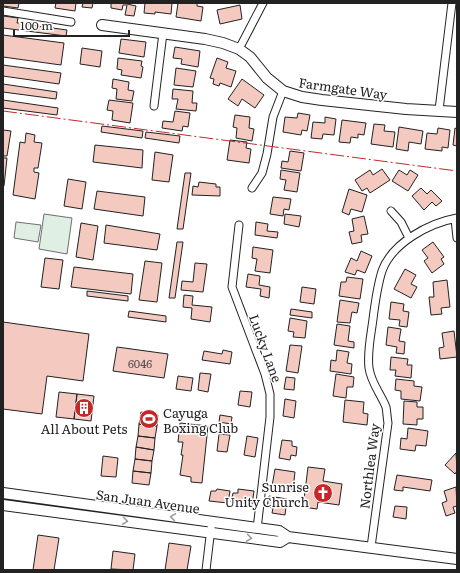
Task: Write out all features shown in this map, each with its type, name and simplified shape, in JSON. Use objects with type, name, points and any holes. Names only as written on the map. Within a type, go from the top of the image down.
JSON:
[{"type":"main road","name":"Farmgate Way","points":[[102,25],[223,43],[250,57],[267,78],[283,92],[322,100],[406,110],[439,110],[457,112]]},
{"type":"main road","name":"San Juan Avenue","points":[[3,493],[67,502],[280,542],[288,537]]},
{"type":"main road","points":[[18,507],[25,502],[53,506],[67,502],[70,508],[93,511],[103,518]]},
{"type":"main road","name":"San Juan Avenue","points":[[3,505],[103,518],[211,528],[279,531],[288,537],[457,559]]},
{"type":"street","points":[[239,50],[263,3]]},
{"type":"street","points":[[439,110],[452,3]]},
{"type":"street","points":[[3,11],[71,22]]},
{"type":"street","points":[[154,106],[163,33]]},
{"type":"street","points":[[252,188],[262,173],[267,154],[273,116],[283,92]]},
{"type":"street","points":[[391,211],[401,222],[410,238]]},
{"type":"street","points":[[456,218],[457,238]]},
{"type":"street","name":"Northlea Way","points":[[371,547],[388,423],[386,408],[373,382],[369,368],[369,349],[378,286],[389,258],[410,238],[424,229],[456,218]]},
{"type":"street","name":"Lucky Lane","points":[[239,225],[232,287],[265,374],[270,394],[270,416],[257,529]]},
{"type":"street","points":[[206,570],[211,528]]},
{"type":"green space","points":[[44,214],[72,218],[67,254],[39,249]]},
{"type":"green space","points":[[16,222],[41,225],[38,242],[14,238]]},
{"type":"building","points":[[3,3],[19,3],[18,8],[3,6]]},
{"type":"building","points":[[56,3],[76,3],[75,11],[55,8]]},
{"type":"building","points":[[83,3],[93,3],[92,8],[82,7]]},
{"type":"building","points":[[111,3],[128,3],[127,4],[136,6],[134,16],[125,15],[127,5],[123,5],[122,10],[111,8]]},
{"type":"building","points":[[145,3],[172,3],[171,14],[155,12],[155,14],[144,13]]},
{"type":"building","points":[[178,3],[197,3],[197,6],[203,7],[201,21],[176,17]]},
{"type":"building","points":[[240,5],[242,19],[220,24],[217,10]]},
{"type":"building","points":[[3,16],[18,18],[17,23],[67,30],[66,36],[3,28]]},
{"type":"building","points":[[3,35],[64,43],[61,65],[3,57]]},
{"type":"building","points":[[121,39],[146,42],[144,57],[119,53]]},
{"type":"building","points":[[175,47],[200,51],[198,67],[181,64],[182,59],[173,58]]},
{"type":"building","points":[[82,48],[102,51],[100,67],[80,64]]},
{"type":"building","points":[[118,58],[142,61],[141,66],[143,67],[141,78],[121,75],[122,70],[117,69]]},
{"type":"building","points":[[217,58],[228,62],[226,68],[236,71],[231,87],[220,83],[219,86],[213,84],[214,79],[210,78]]},
{"type":"building","points":[[3,65],[61,73],[59,84],[3,76]]},
{"type":"building","points":[[176,68],[196,71],[193,87],[174,85]]},
{"type":"building","points":[[113,79],[129,82],[128,90],[134,91],[132,101],[116,99],[117,89],[112,88]]},
{"type":"building","points":[[242,79],[264,95],[255,108],[242,99],[238,106],[228,99]]},
{"type":"building","points":[[3,84],[57,92],[56,99],[3,92]]},
{"type":"building","points":[[173,89],[193,91],[192,103],[197,103],[196,111],[176,109],[178,99],[172,99]]},
{"type":"building","points":[[3,100],[58,108],[57,115],[3,108]]},
{"type":"building","points":[[109,100],[133,103],[130,123],[112,120],[113,111],[107,110]]},
{"type":"building","points":[[175,111],[190,113],[188,127],[183,126],[182,131],[162,128],[163,121],[173,122]]},
{"type":"building","points":[[298,113],[310,115],[307,131],[302,130],[301,135],[283,132],[285,117],[297,118]]},
{"type":"building","points":[[235,115],[250,117],[249,128],[254,129],[252,141],[236,138],[237,128],[233,127]]},
{"type":"building","points":[[325,117],[336,119],[334,135],[323,134],[322,139],[311,138],[313,122],[325,123]]},
{"type":"building","points":[[342,120],[366,123],[364,135],[358,134],[358,138],[351,137],[350,143],[339,142]]},
{"type":"building","points":[[374,124],[385,125],[384,131],[395,132],[393,147],[371,144]]},
{"type":"building","points":[[102,126],[143,131],[142,138],[101,132]]},
{"type":"building","points":[[399,127],[423,131],[421,144],[409,142],[408,151],[396,149]]},
{"type":"building","points":[[438,128],[450,130],[448,148],[442,147],[442,151],[425,149],[427,133],[437,134]]},
{"type":"building","points":[[455,128],[457,129],[457,146],[453,145]]},
{"type":"building","points":[[3,130],[11,131],[7,156],[3,156]]},
{"type":"building","points":[[146,132],[180,136],[179,143],[145,138]]},
{"type":"building","points":[[26,133],[35,135],[34,142],[42,143],[38,168],[34,168],[34,172],[39,173],[35,199],[13,195],[20,142],[25,143]]},
{"type":"building","points":[[230,140],[247,142],[246,148],[251,149],[249,163],[227,160]]},
{"type":"building","points":[[95,145],[143,150],[142,168],[93,162]]},
{"type":"building","points":[[290,151],[304,153],[301,171],[281,168],[282,161],[288,162]]},
{"type":"building","points":[[155,152],[173,155],[169,182],[152,180]]},
{"type":"building","points":[[3,158],[7,158],[4,186],[3,186]]},
{"type":"building","points":[[382,169],[390,180],[370,193],[367,188],[362,191],[355,180],[370,170],[373,175]]},
{"type":"building","points":[[281,170],[300,173],[297,192],[284,190],[286,180],[280,179]]},
{"type":"building","points":[[399,170],[407,175],[410,170],[418,175],[408,191],[392,181]]},
{"type":"building","points":[[185,173],[191,173],[183,229],[177,229]]},
{"type":"building","points":[[68,179],[86,182],[82,209],[64,206]]},
{"type":"building","points":[[199,182],[216,184],[216,187],[220,187],[220,196],[192,195],[193,186],[198,187]]},
{"type":"building","points":[[421,188],[427,194],[431,190],[442,201],[436,206],[432,202],[424,210],[412,196]]},
{"type":"building","points":[[349,189],[367,195],[362,212],[351,209],[349,215],[342,212]]},
{"type":"building","points":[[97,191],[145,197],[143,216],[94,209]]},
{"type":"building","points":[[273,197],[291,199],[289,210],[284,209],[283,216],[270,214]]},
{"type":"building","points":[[285,214],[301,216],[299,227],[284,224]]},
{"type":"building","points":[[364,216],[368,234],[361,235],[362,242],[352,244],[349,232],[354,231],[352,219]]},
{"type":"building","points":[[256,222],[268,224],[267,231],[278,232],[277,238],[255,235]]},
{"type":"building","points":[[81,223],[98,226],[93,260],[76,257]]},
{"type":"building","points":[[106,225],[160,234],[157,250],[104,243]]},
{"type":"building","points":[[177,242],[183,242],[175,298],[169,298]]},
{"type":"building","points":[[433,242],[444,257],[441,259],[444,264],[432,273],[424,261],[428,258],[422,250]]},
{"type":"building","points":[[253,247],[273,250],[270,273],[255,271],[257,259],[252,258]]},
{"type":"building","points":[[361,251],[372,256],[365,273],[357,270],[355,275],[345,272],[351,258],[357,261]]},
{"type":"building","points":[[45,258],[63,260],[59,289],[41,287]]},
{"type":"building","points":[[145,261],[162,263],[157,302],[139,300]]},
{"type":"building","points":[[195,263],[207,264],[203,292],[181,290],[182,281],[193,282]]},
{"type":"building","points":[[74,267],[133,274],[131,294],[71,287]]},
{"type":"building","points":[[405,269],[416,275],[411,284],[417,287],[411,298],[394,289]]},
{"type":"building","points":[[248,274],[260,276],[259,285],[270,287],[269,298],[260,296],[261,289],[246,287]]},
{"type":"building","points":[[347,277],[363,279],[360,299],[339,296],[341,282],[346,282]]},
{"type":"building","points":[[447,280],[450,307],[441,308],[442,314],[431,315],[429,297],[434,297],[433,282]]},
{"type":"building","points":[[302,287],[316,289],[314,304],[300,302]]},
{"type":"building","points":[[87,291],[128,296],[128,301],[87,296]]},
{"type":"building","points":[[184,295],[193,296],[192,305],[212,307],[210,322],[191,319],[192,308],[183,307]]},
{"type":"building","points":[[340,300],[359,303],[357,313],[352,312],[350,323],[337,322]]},
{"type":"building","points":[[391,302],[404,304],[403,311],[409,312],[407,327],[399,326],[400,320],[389,319]]},
{"type":"building","points":[[291,309],[312,312],[312,318],[290,315]]},
{"type":"building","points":[[129,311],[166,316],[166,322],[128,317]]},
{"type":"building","points":[[290,318],[307,321],[305,338],[293,337],[294,332],[288,331]]},
{"type":"building","points":[[3,322],[89,334],[83,381],[47,376],[42,414],[3,409]]},
{"type":"building","points":[[337,324],[350,326],[348,341],[354,342],[354,348],[334,345]]},
{"type":"building","points":[[388,327],[401,329],[399,341],[405,342],[404,354],[396,353],[397,347],[386,345]]},
{"type":"building","points":[[454,331],[457,357],[440,359],[439,348],[444,347],[442,333]]},
{"type":"building","points":[[290,345],[302,346],[298,373],[286,371]]},
{"type":"building","points":[[117,347],[168,354],[164,378],[113,371]]},
{"type":"building","points":[[223,350],[232,352],[230,364],[202,360],[204,351],[222,354]]},
{"type":"building","points":[[337,350],[349,352],[347,363],[352,364],[351,374],[330,371],[331,360],[336,361]]},
{"type":"building","points":[[391,357],[408,359],[407,365],[412,365],[411,378],[395,376],[396,370],[390,370]]},
{"type":"building","points":[[200,373],[211,374],[208,392],[198,390]]},
{"type":"building","points":[[336,374],[354,377],[353,387],[347,387],[346,398],[333,396]]},
{"type":"building","points":[[178,376],[193,378],[191,391],[176,389]]},
{"type":"building","points":[[286,377],[295,378],[294,390],[284,389]]},
{"type":"building","points":[[396,379],[414,381],[414,386],[422,387],[420,401],[401,399],[401,391],[395,390]]},
{"type":"building","points":[[240,391],[252,392],[250,407],[238,405]]},
{"type":"building","points":[[59,392],[77,394],[74,419],[56,417]]},
{"type":"building","name":"All About Pets","points":[[77,394],[94,396],[91,421],[74,419]]},
{"type":"building","points":[[285,399],[296,401],[294,418],[283,416]]},
{"type":"building","points":[[345,400],[364,402],[363,413],[368,414],[367,425],[343,422]]},
{"type":"building","points":[[404,401],[417,402],[417,407],[423,407],[423,419],[417,419],[417,425],[403,424]]},
{"type":"building","name":"Cayuga Boxing Club","points":[[141,412],[158,415],[157,426],[139,424]]},
{"type":"building","points":[[220,415],[232,417],[231,424],[219,422]]},
{"type":"building","points":[[180,423],[208,426],[202,483],[191,482],[191,477],[180,475],[183,442],[178,442]]},
{"type":"building","points":[[139,424],[157,426],[155,438],[138,436]]},
{"type":"building","points":[[408,428],[428,431],[426,446],[416,445],[415,451],[400,449],[401,438],[407,439]]},
{"type":"building","points":[[219,434],[230,435],[227,452],[217,451]]},
{"type":"building","points":[[138,436],[155,438],[154,450],[136,447]]},
{"type":"building","points":[[247,436],[258,438],[255,457],[244,455]]},
{"type":"building","points":[[282,440],[292,441],[292,446],[297,447],[296,456],[291,455],[290,460],[279,458]]},
{"type":"building","points":[[136,447],[154,450],[152,461],[135,459]]},
{"type":"building","points":[[456,453],[457,471],[455,474],[445,465]]},
{"type":"building","points":[[103,456],[118,458],[116,477],[101,476]]},
{"type":"building","points":[[135,459],[152,461],[151,473],[133,471]]},
{"type":"building","name":"Sunrise Unity Church","points":[[308,467],[325,469],[323,481],[342,484],[339,505],[318,502],[317,509],[303,507]]},
{"type":"building","points":[[275,469],[295,472],[293,489],[272,486]]},
{"type":"building","points":[[133,471],[151,473],[149,485],[132,483]]},
{"type":"building","points":[[397,475],[432,480],[430,491],[403,487],[403,491],[394,490]]},
{"type":"building","points":[[456,487],[457,506],[453,507],[455,513],[446,516],[442,503],[447,501],[444,491]]},
{"type":"building","points":[[217,489],[230,491],[228,503],[209,501],[211,491],[216,491]]},
{"type":"building","points":[[238,489],[254,491],[252,505],[231,502],[233,493],[238,493]]},
{"type":"building","points":[[269,496],[287,499],[285,515],[272,513],[273,508],[267,507]]},
{"type":"building","points":[[395,506],[407,507],[406,519],[393,517]]},
{"type":"building","points":[[38,535],[59,538],[54,570],[33,570]]},
{"type":"building","points":[[169,543],[191,546],[187,570],[165,570]]},
{"type":"building","points":[[113,551],[135,554],[133,570],[111,569]]},
{"type":"power","points":[[3,111],[457,171]]},
{"type":"place","name":"All About Pets","points":[[84,408]]},
{"type":"place","name":"Cayuga Boxing Club","points":[[149,419]]},
{"type":"place","name":"Sunrise Unity Church","points":[[323,493]]}]
